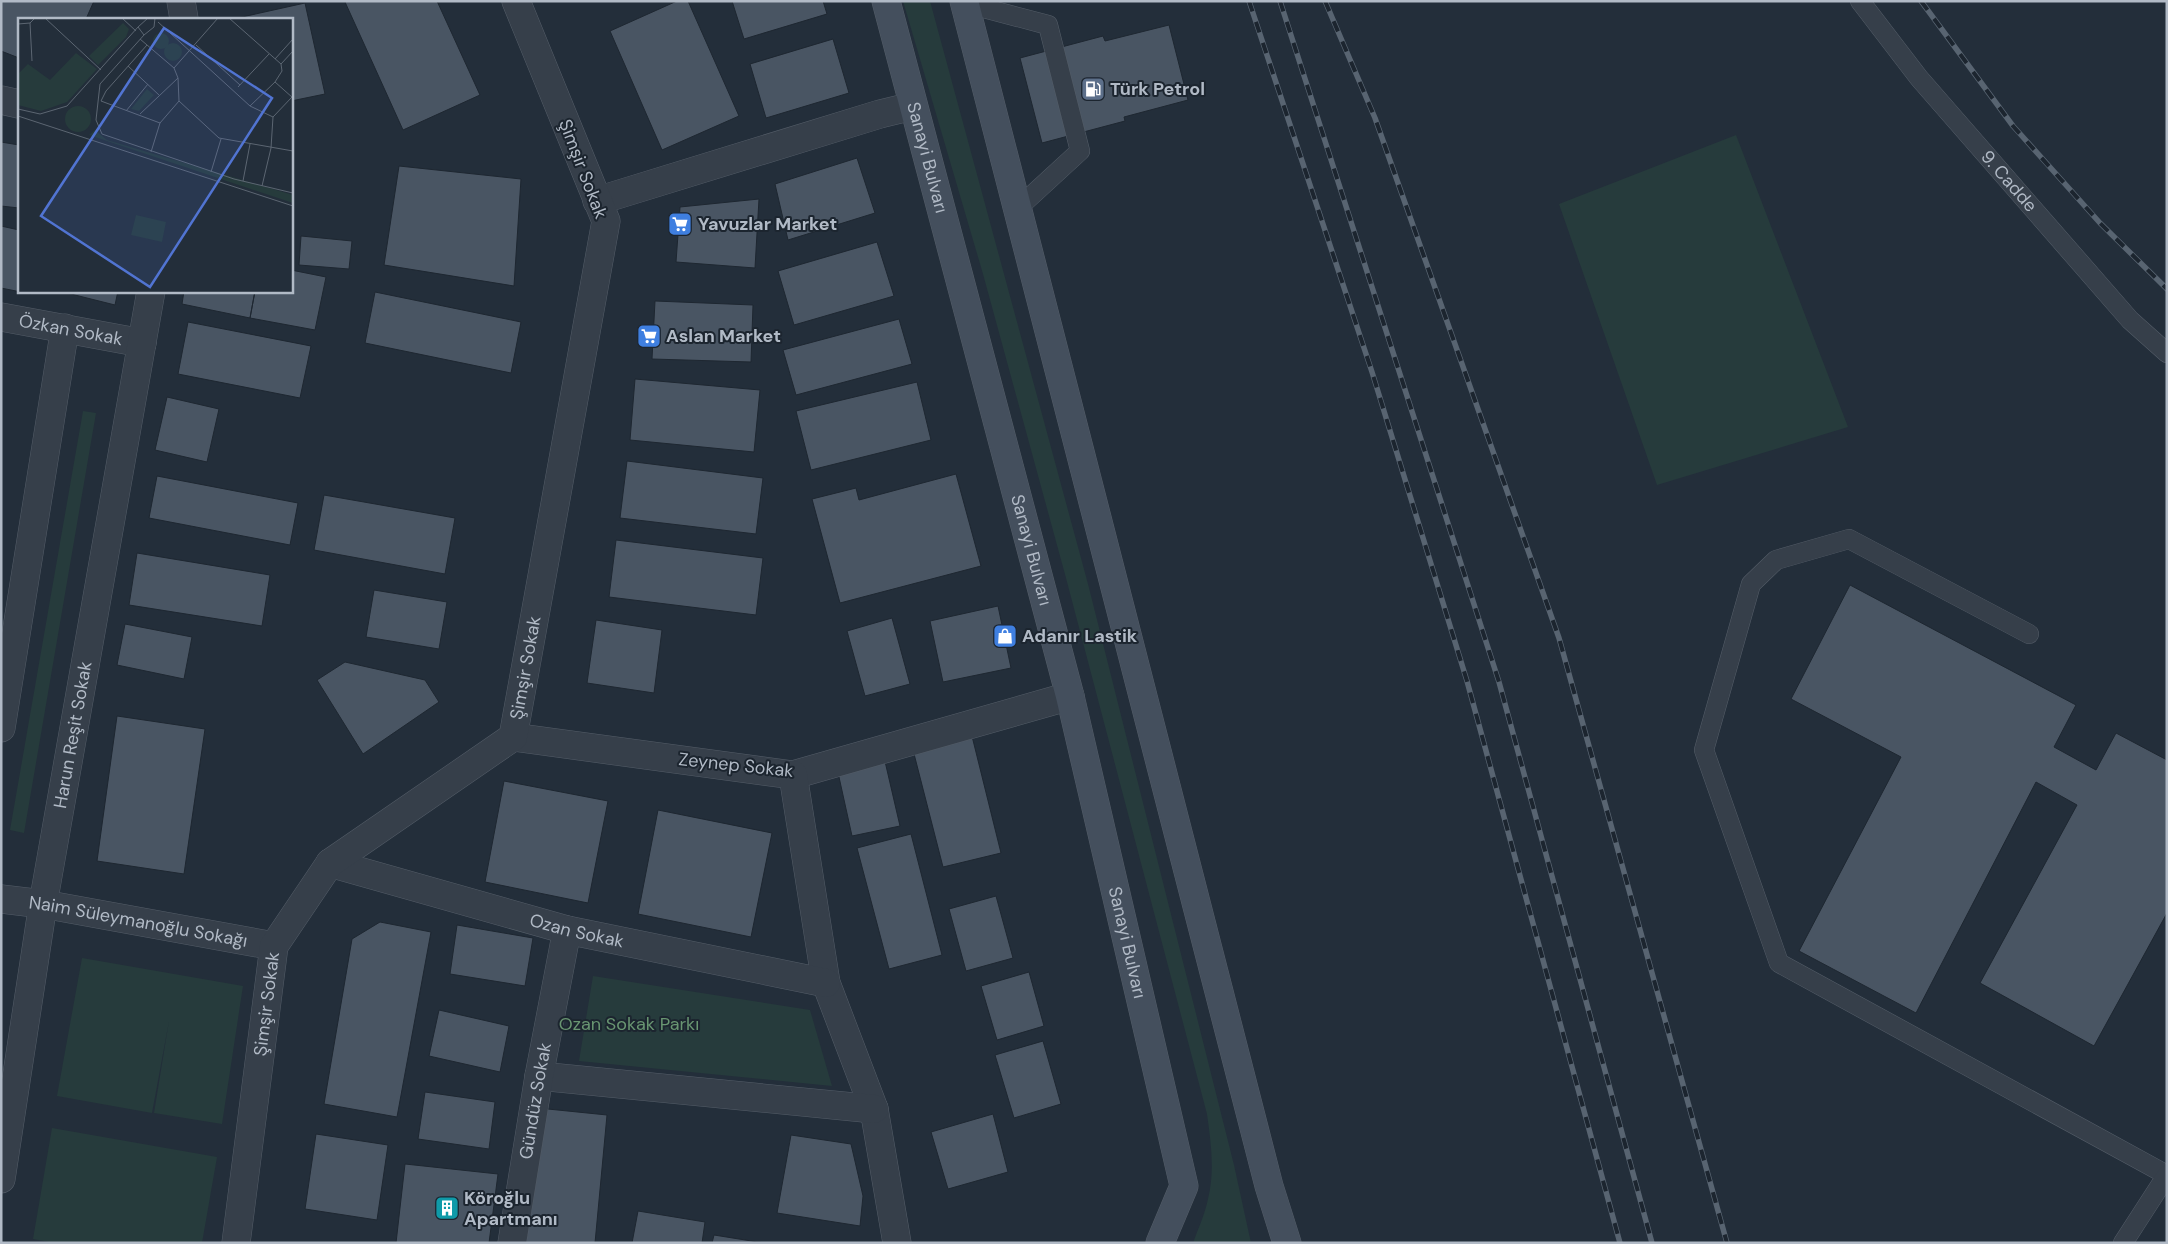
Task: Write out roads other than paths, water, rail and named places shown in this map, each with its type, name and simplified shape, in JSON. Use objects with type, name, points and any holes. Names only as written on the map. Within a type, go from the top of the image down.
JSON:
[{"type":"main road","name":"Sanayi Bulvarı","points":[[886,1],[1070,696],[1184,1186],[1160,1243]]},
{"type":"main road","points":[[965,2],[1269,1186],[1287,1243]]},
{"type":"street","points":[[181,1],[184,18]]},
{"type":"street","name":"Şimşir Sokak","points":[[236,1243],[274,946],[330,863],[513,737],[606,220],[516,1]]},
{"type":"street","points":[[1,100],[18,104]]},
{"type":"street","points":[[597,201],[880,114],[913,106]]},
{"type":"street","name":"Harun Reşit Sokak","points":[[1,1179],[43,904],[151,292]]},
{"type":"street","name":"Özkan Sokak","points":[[1,317],[142,344]]},
{"type":"street","points":[[1,728],[65,328]]},
{"type":"street","name":"Zeynep Sokak","points":[[513,737],[793,775],[1070,696]]},
{"type":"street","points":[[793,775],[826,984],[874,1109],[896,1243]]},
{"type":"street","name":"Ozan Sokak","points":[[330,863],[567,930],[826,984]]},
{"type":"street","name":"Naim Süleymanoğlu Sokağı","points":[[1,899],[43,904],[274,946]]},
{"type":"street","name":"Gündüz Sokak","points":[[512,1243],[539,1076],[567,930]]},
{"type":"street","points":[[539,1076],[874,1109]]},
{"type":"lane","name":"9. Cadde","points":[[1860,1],[1919,78],[2130,320],[2167,353]]},
{"type":"lane","points":[[965,2],[1048,25],[1076,133],[1080,151],[1018,208]]},
{"type":"lane","points":[[2029,634],[1849,539],[1776,560],[1751,584],[1704,750],[1779,963],[2167,1175],[2123,1243]]},
{"type":"railway","points":[[1249,1],[1372,372],[1467,681],[1620,1243]]},
{"type":"railway","points":[[1280,1],[1499,682],[1652,1243]]},
{"type":"railway","points":[[1325,1],[1375,118],[1559,638],[1727,1243]]},
{"type":"railway","points":[[1921,1],[2013,126],[2100,223],[2167,289]]},
{"type":"place","name":"Türk Petrol","points":[[1093,89]]},
{"type":"place","name":"Yavuzlar Market","points":[[680,224]]},
{"type":"place","name":"Aslan Market","points":[[649,336]]},
{"type":"place","name":"Adanır Lastik","points":[[1005,636]]},
{"type":"place","name":"Köroğlu Apartmanı","points":[[447,1208]]},
{"type":"park label","name":"Ozan Sokak Parkı","points":[[629,1024]]}]
